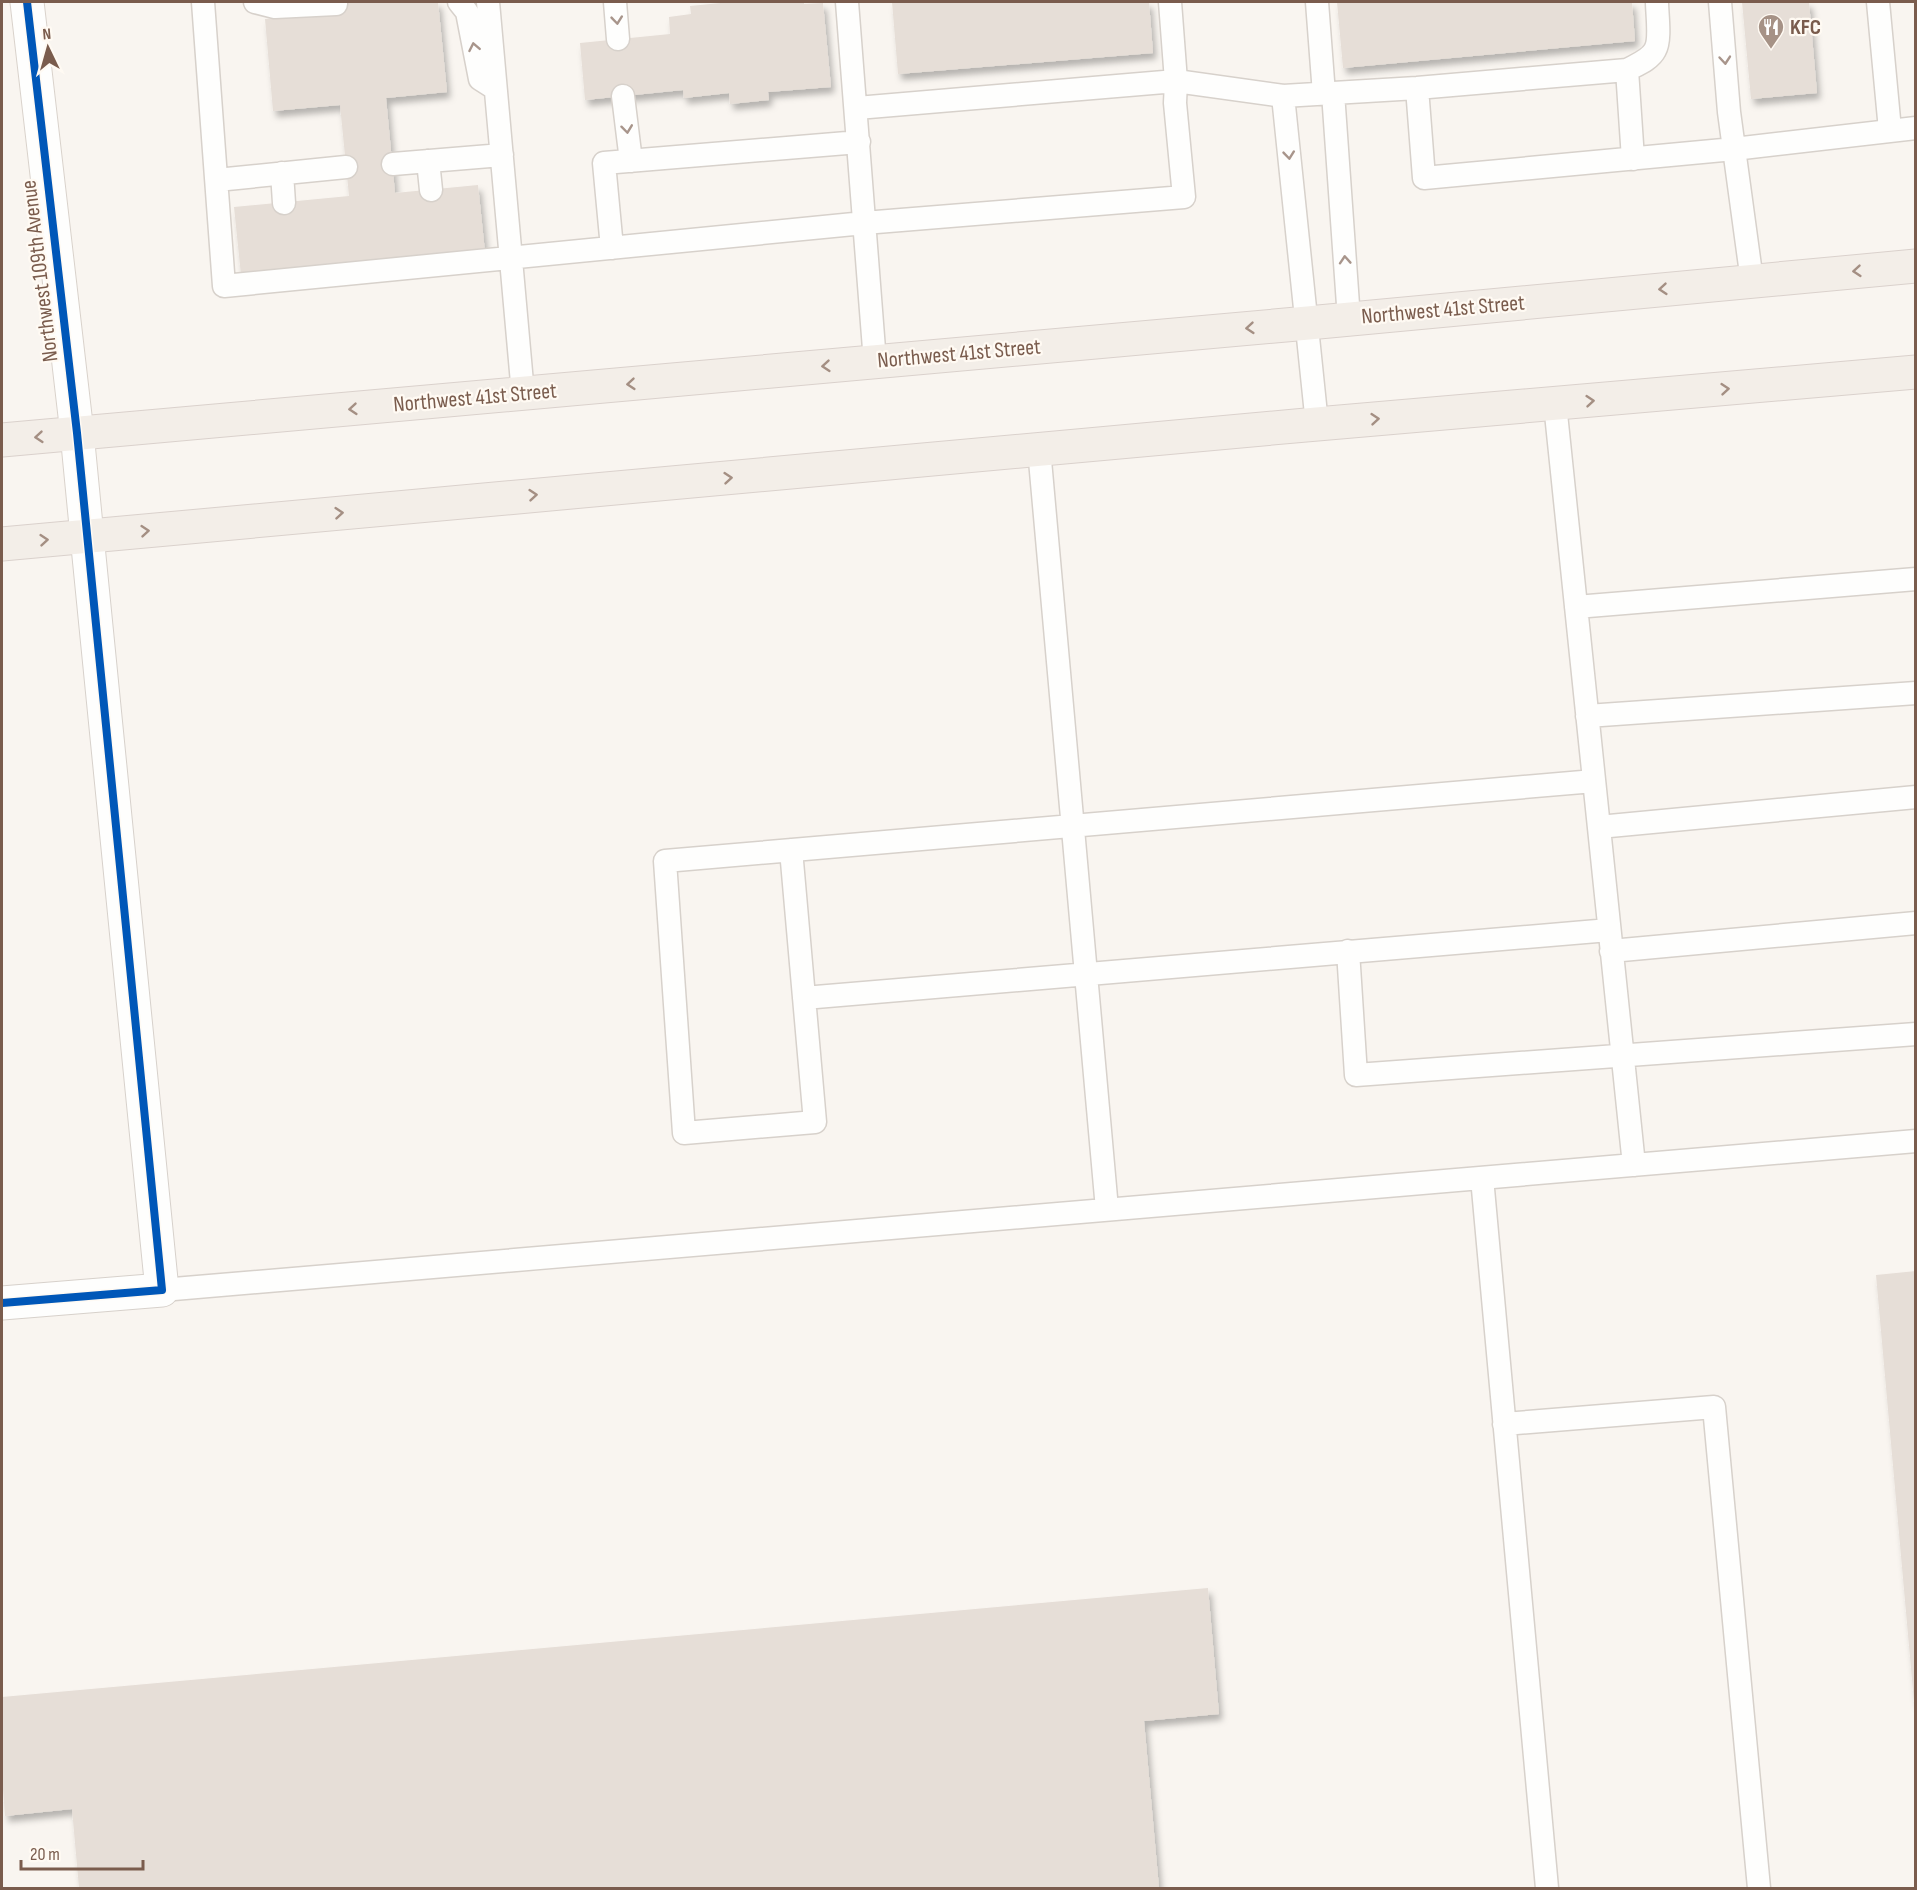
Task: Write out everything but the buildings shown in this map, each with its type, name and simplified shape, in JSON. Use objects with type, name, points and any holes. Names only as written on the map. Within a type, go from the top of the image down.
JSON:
[{"type":"main road","name":"Northwest 41st Street","points":[[2,440],[1916,266]]},
{"type":"main road","points":[[2,544],[1317,424],[1916,372]]},
{"type":"street","name":"Northwest 109th Avenue","points":[[27,2],[77,433],[162,1290]]},
{"type":"street","points":[[2,1303],[162,1290]]},
{"type":"lane","points":[[203,2],[224,286],[290,275],[365,267],[512,258],[864,224],[1184,198],[1175,103],[1176,81],[1170,2]]},
{"type":"lane","points":[[255,2],[275,7],[336,3]]},
{"type":"lane","points":[[459,2],[467,12],[480,79],[495,88]]},
{"type":"lane","points":[[488,2],[522,394]]},
{"type":"lane","points":[[615,2],[618,39]]},
{"type":"lane","points":[[847,2],[875,362]]},
{"type":"lane","points":[[1317,2],[1329,93],[1349,318]]},
{"type":"lane","points":[[857,108],[1176,81],[1283,96],[1418,88],[1627,70],[1655,51],[1658,44],[1657,2]]},
{"type":"lane","points":[[1720,2],[1734,149],[1752,280]]},
{"type":"lane","points":[[1878,2],[1890,130]]},
{"type":"lane","points":[[1627,70],[1634,159]]},
{"type":"lane","points":[[1418,88],[1424,178],[1734,149],[1916,128]]},
{"type":"lane","points":[[623,96],[631,161]]},
{"type":"lane","points":[[1283,96],[1317,424]]},
{"type":"lane","points":[[612,248],[604,163],[859,142]]},
{"type":"lane","points":[[393,164],[502,155]]},
{"type":"lane","points":[[428,160],[431,190]]},
{"type":"lane","points":[[217,180],[346,167]]},
{"type":"lane","points":[[282,173],[284,203]]},
{"type":"lane","points":[[1555,404],[1634,1165]]},
{"type":"lane","points":[[1039,449],[1107,1209]]},
{"type":"lane","points":[[1576,607],[1916,579]]},
{"type":"lane","points":[[1587,716],[1916,693]]},
{"type":"lane","points":[[791,850],[815,1122],[684,1133],[665,861],[791,850],[1594,781]]},
{"type":"lane","points":[[1599,827],[1916,797]]},
{"type":"lane","points":[[804,998],[1348,951],[1610,940],[1916,923]]},
{"type":"lane","points":[[1348,951],[1356,1075],[1916,1034]]},
{"type":"lane","points":[[162,1290],[1916,1141]]},
{"type":"lane","points":[[1482,1178],[1547,1888]]},
{"type":"lane","points":[[1504,1424],[1714,1407],[1759,1888]]},
{"type":"cycle path","points":[[2,1303],[162,1290],[77,433],[27,2]]},
{"type":"place","name":"KFC","points":[[1771,50]]}]
